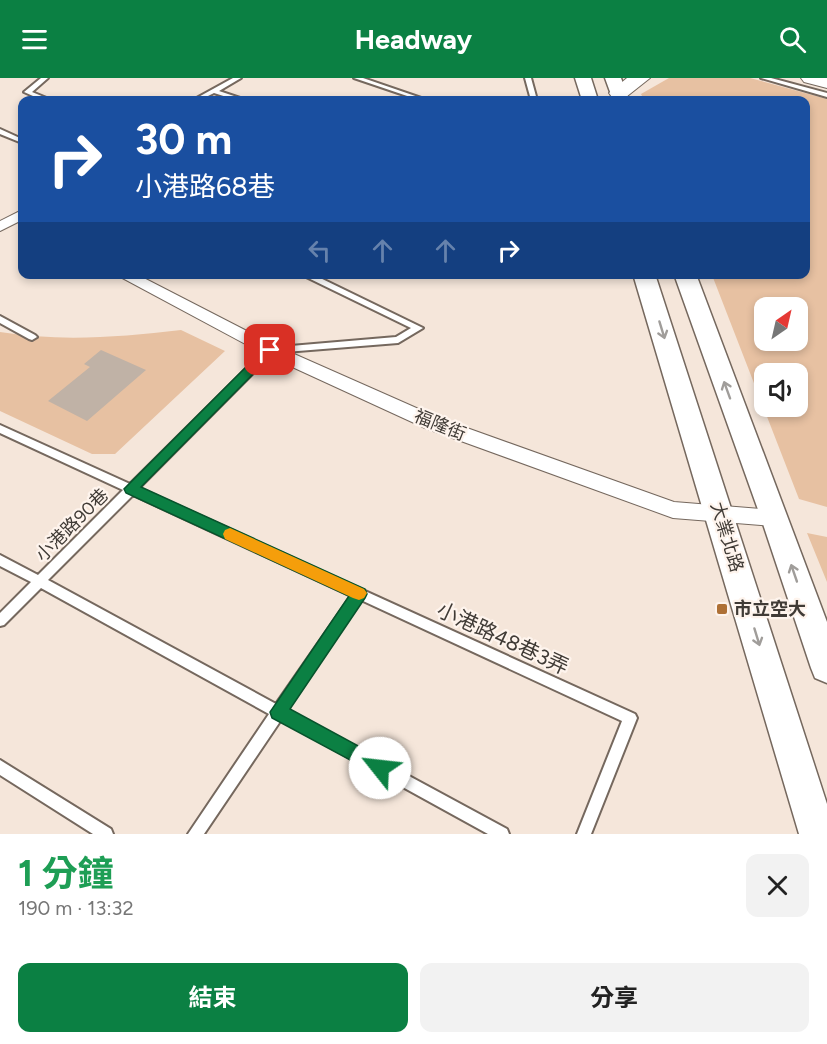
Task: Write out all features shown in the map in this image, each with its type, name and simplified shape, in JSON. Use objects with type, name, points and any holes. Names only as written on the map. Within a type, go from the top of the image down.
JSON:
[{"type":"main road","points":[[618,90],[640,78]]},
{"type":"main road","points":[[811,78],[827,82]]},
{"type":"street","points":[[583,78],[589,96]]},
{"type":"street","points":[[0,212],[18,218]]},
{"type":"street","points":[[0,226],[18,220]]},
{"type":"street","name":"福隆街","points":[[133,279],[270,350],[454,431],[673,510],[775,518]]},
{"type":"street","name":"大業北路","points":[[646,279],[818,834]]},
{"type":"street","points":[[687,279],[775,518],[827,668]]},
{"type":"lane","points":[[37,96],[27,92],[45,78]]},
{"type":"lane","points":[[204,96],[238,78]]},
{"type":"lane","points":[[357,78],[412,96]]},
{"type":"lane","points":[[528,78],[533,96]]},
{"type":"lane","points":[[764,78],[827,95]]},
{"type":"lane","points":[[214,91],[229,96]]},
{"type":"lane","points":[[0,131],[18,139]]},
{"type":"lane","points":[[270,350],[398,340],[418,328],[315,279]]},
{"type":"lane","points":[[0,319],[32,337]]},
{"type":"lane","name":"小港路90巷","points":[[0,621],[270,350]]},
{"type":"lane","name":"小港路48巷3弄","points":[[0,429],[630,718],[584,834]]},
{"type":"lane","points":[[0,560],[502,834]]},
{"type":"lane","points":[[195,834],[360,594]]},
{"type":"lane","points":[[0,767],[105,834]]},
{"type":"shaded area","points":[[669,78],[750,78],[827,99],[827,507],[799,499],[767,417],[808,417],[808,363],[754,363],[754,383],[714,279],[810,279],[810,96],[642,96],[641,94]]},
{"type":"shaded area","points":[[181,330],[225,351],[115,454],[92,454],[0,411],[0,332],[68,338],[136,335]]},
{"type":"shaded area","points":[[807,533],[827,537],[827,582]]},
{"type":"building","points":[[101,350],[146,370],[87,421],[48,401],[90,367],[84,364]]},
{"type":"slow traffic","points":[[230,534],[359,593]]},
{"type":"place","name":"市立空大","points":[[722,609]]},
{"type":"route","points":[[270,350],[131,489],[360,594],[279,712],[380,768]]}]
